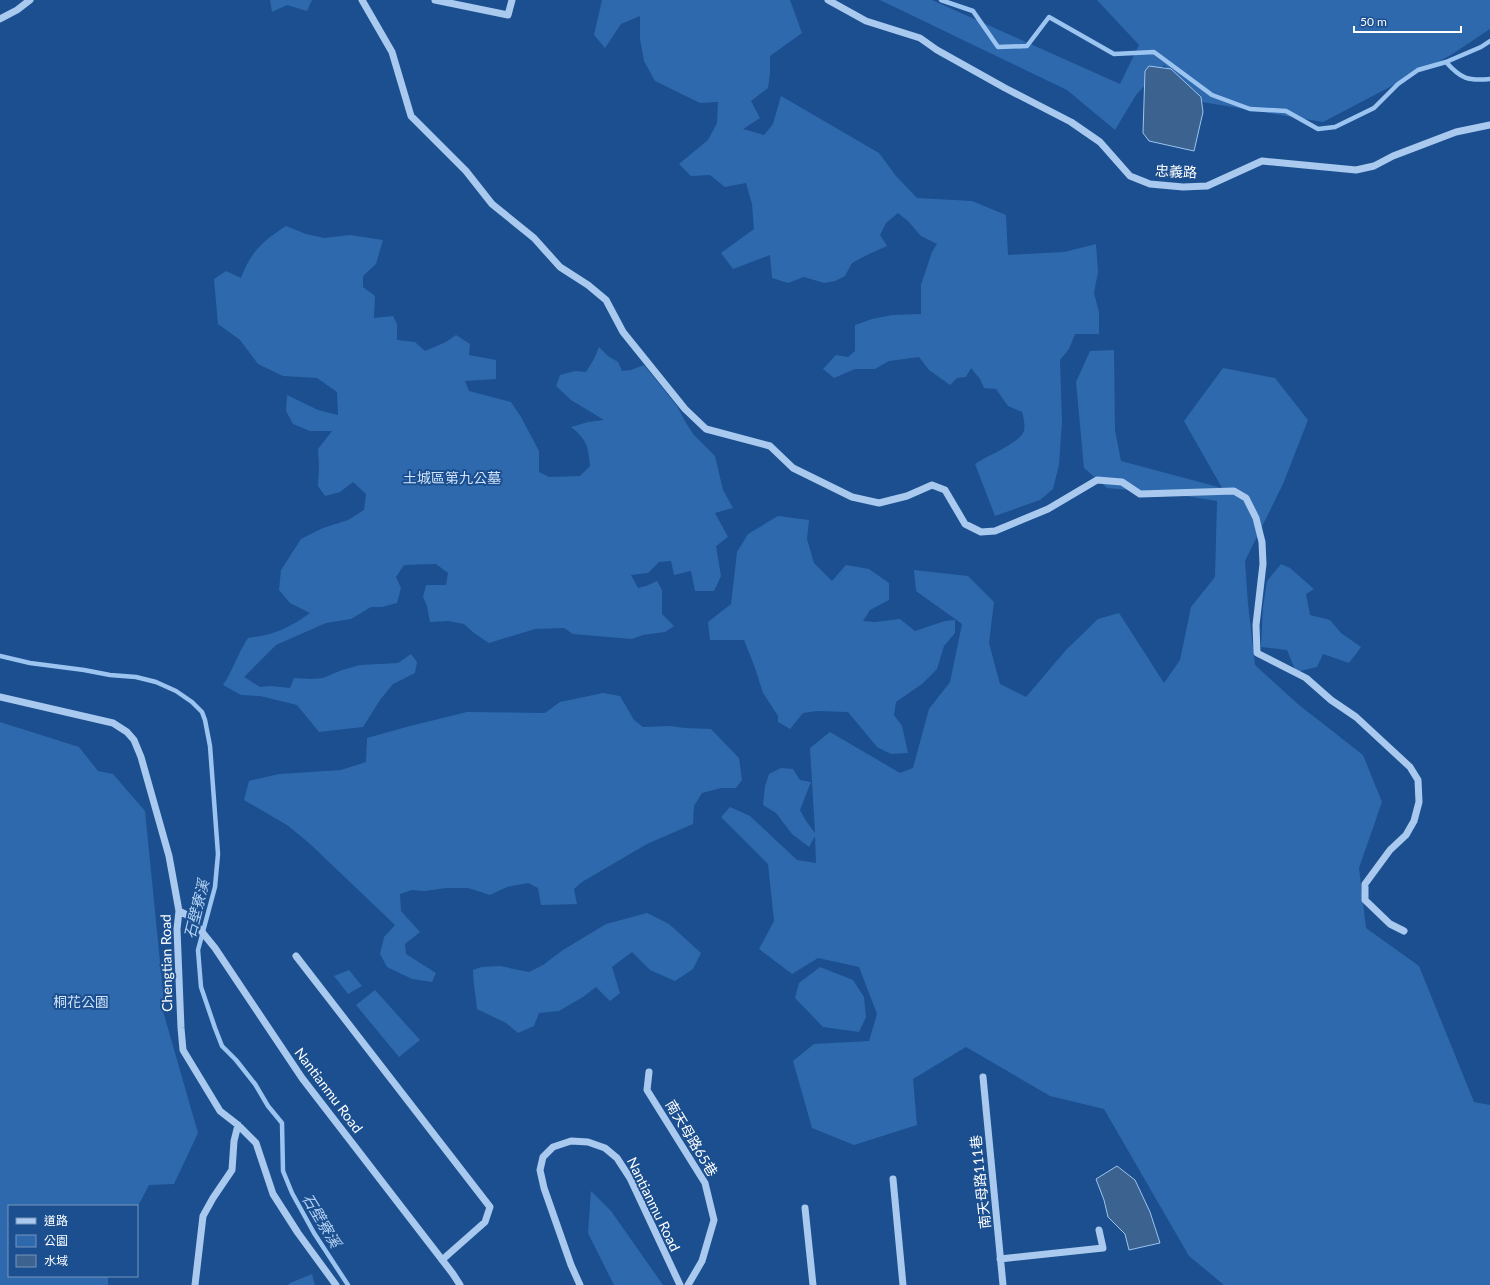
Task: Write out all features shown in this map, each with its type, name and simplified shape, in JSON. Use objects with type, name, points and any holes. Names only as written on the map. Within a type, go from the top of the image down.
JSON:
[{"type":"street","points":[[0,19],[17,10],[30,0]]},
{"type":"street","points":[[362,0],[392,52],[412,116],[466,172],[492,204],[534,238],[560,267],[588,285],[606,300],[623,332],[685,409],[706,429],[770,446],[793,468],[852,497],[879,503],[908,496],[932,485],[945,490],[965,524],[982,532],[994,531],[1048,509],[1097,480],[1122,482],[1140,494],[1234,491],[1246,498],[1256,518],[1262,542],[1263,564],[1256,625],[1256,653],[1306,678],[1330,700],[1356,718],[1372,732],[1410,767],[1418,780],[1419,802],[1412,825],[1406,835],[1390,850],[1365,884],[1365,900],[1390,924],[1404,931]]},
{"type":"street","points":[[435,0],[508,15],[512,0]]},
{"type":"street","name":"忠義路","points":[[828,0],[866,21],[920,38],[937,50],[987,78],[1071,122],[1100,142],[1130,176],[1150,184],[1183,187],[1207,186],[1262,161],[1356,170],[1374,166],[1393,156],[1456,132],[1490,125]]},
{"type":"street","name":"Chengtian Road","points":[[0,697],[113,723],[127,732],[134,740],[141,757],[169,856],[179,911],[178,937],[183,1050],[220,1111],[238,1125],[256,1143],[273,1194],[298,1234],[336,1285]]},
{"type":"street","name":"Nantianmu Road","points":[[179,911],[188,916],[215,948],[302,1078],[460,1285]]},
{"type":"street","points":[[296,956],[490,1207],[485,1222],[442,1260]]},
{"type":"street","name":"南天母路65巷","points":[[649,1072],[647,1090],[705,1184],[714,1220],[702,1261],[688,1285]]},
{"type":"street","name":"南天母路111巷","points":[[983,1077],[1003,1285]]},
{"type":"street","points":[[195,1285],[203,1216],[232,1170],[234,1141],[238,1125]]},
{"type":"street","name":"Nantianmu Road","points":[[580,1285],[571,1265],[544,1188],[540,1170],[543,1158],[553,1148],[571,1141],[588,1142],[605,1148],[618,1158],[630,1178],[680,1285]]},
{"type":"street","points":[[893,1179],[903,1285]]},
{"type":"street","points":[[805,1208],[814,1285]]},
{"type":"street","points":[[1000,1259],[1103,1248],[1099,1230]]},
{"type":"green space","points":[[270,0],[312,0],[307,11],[287,5],[272,12]]},
{"type":"green space","points":[[602,0],[790,0],[802,33],[770,56],[768,88],[751,101],[760,118],[743,129],[764,135],[773,124],[781,96],[879,153],[896,176],[917,198],[972,201],[1006,215],[1008,255],[1064,252],[1096,244],[1098,272],[1094,293],[1099,312],[1099,334],[1075,334],[1069,349],[1060,360],[1062,421],[1059,465],[1053,489],[1040,500],[995,516],[975,464],[1010,445],[1021,436],[1024,431],[1024,419],[1022,412],[1008,406],[996,389],[984,388],[980,379],[971,368],[966,377],[957,378],[950,385],[929,370],[919,357],[889,361],[875,369],[855,369],[834,378],[823,369],[836,355],[848,357],[855,351],[855,325],[872,319],[892,315],[921,314],[921,285],[932,252],[937,244],[921,236],[908,221],[898,213],[886,223],[880,235],[887,246],[852,263],[845,276],[835,281],[824,283],[804,277],[788,283],[772,278],[770,255],[733,269],[721,253],[754,229],[752,204],[746,183],[725,187],[710,175],[691,176],[679,164],[708,140],[717,123],[718,102],[700,103],[655,81],[644,61],[640,39],[640,16],[621,24],[605,48],[594,35]]},
{"type":"green space","points":[[880,0],[932,0],[1120,84],[1139,45],[1097,0],[1490,0],[1490,29],[1451,55],[1323,122],[1202,102],[1164,65],[1136,95],[1115,130],[1067,90]]},
{"type":"green space","name":"土城區第九公墓","points":[[286,226],[306,234],[324,238],[350,235],[383,240],[376,264],[363,276],[363,287],[375,296],[374,318],[393,316],[397,324],[397,340],[415,342],[425,351],[446,342],[456,335],[470,344],[469,355],[496,360],[496,379],[465,381],[469,391],[511,402],[521,417],[539,451],[539,472],[549,477],[580,476],[590,466],[586,444],[571,427],[588,422],[604,420],[571,400],[556,386],[560,375],[575,371],[586,372],[599,347],[608,356],[618,362],[622,371],[631,370],[644,365],[677,406],[694,435],[715,456],[723,490],[733,508],[715,513],[728,537],[716,546],[721,576],[714,591],[695,591],[691,571],[674,575],[671,561],[659,562],[648,573],[631,575],[638,588],[657,581],[662,590],[662,614],[674,626],[665,632],[643,635],[632,639],[573,634],[564,628],[535,629],[489,643],[464,624],[448,621],[430,622],[427,606],[423,597],[426,585],[446,585],[448,573],[436,564],[404,565],[396,577],[401,588],[397,603],[382,607],[371,607],[351,619],[326,623],[276,645],[244,677],[260,687],[271,686],[290,688],[294,678],[323,678],[342,670],[360,665],[398,663],[411,654],[417,662],[415,673],[393,684],[380,700],[363,727],[319,732],[297,705],[260,696],[241,695],[223,685],[248,638],[281,630],[310,613],[290,603],[279,590],[281,570],[301,539],[323,528],[348,520],[364,510],[366,494],[353,482],[340,492],[325,496],[318,486],[318,449],[332,431],[310,431],[293,424],[286,411],[287,395],[318,410],[338,415],[337,392],[317,378],[283,376],[258,364],[240,340],[218,324],[214,279],[226,271],[241,278],[249,261],[264,242]]},
{"type":"green space","points":[[1114,350],[1115,430],[1121,461],[1222,488],[1184,421],[1223,368],[1275,378],[1308,420],[1283,484],[1245,561],[1255,665],[1299,705],[1363,755],[1382,802],[1359,868],[1366,928],[1419,966],[1474,1102],[1490,1105],[1490,1285],[1224,1285],[1189,1256],[1104,1109],[1050,1096],[966,1047],[913,1079],[917,1125],[854,1145],[812,1128],[793,1061],[814,1044],[869,1041],[877,1014],[859,967],[818,958],[792,974],[759,949],[774,921],[768,864],[721,817],[730,807],[750,816],[797,860],[816,863],[815,836],[809,847],[792,834],[776,813],[763,805],[765,786],[769,774],[781,768],[793,769],[800,780],[811,782],[800,810],[815,833],[810,748],[830,732],[900,773],[913,768],[929,709],[950,682],[962,624],[916,591],[914,570],[968,576],[994,602],[989,643],[1000,684],[1026,697],[1066,650],[1098,619],[1119,613],[1164,683],[1180,660],[1191,607],[1215,577],[1217,501],[1166,493],[1107,488],[1084,468],[1076,382],[1090,351]]},
{"type":"green space","points":[[778,516],[809,520],[807,539],[814,563],[832,581],[846,565],[869,569],[889,583],[889,600],[870,610],[863,621],[875,622],[900,619],[915,631],[945,621],[955,620],[955,633],[944,646],[937,669],[922,684],[896,702],[894,715],[902,726],[908,753],[891,754],[877,747],[848,712],[817,711],[803,713],[790,729],[778,722],[778,716],[763,693],[744,640],[710,640],[708,622],[731,604],[737,552],[748,534]]},
{"type":"green space","points":[[1281,564],[1290,568],[1314,589],[1306,594],[1310,615],[1330,620],[1341,633],[1361,647],[1349,663],[1323,654],[1317,667],[1296,672],[1287,650],[1261,647],[1263,607],[1267,581]]},
{"type":"green space","points":[[603,693],[620,696],[634,720],[643,727],[670,726],[711,729],[739,758],[742,780],[736,788],[721,788],[702,793],[694,806],[693,824],[647,844],[582,882],[574,889],[577,904],[541,905],[538,888],[528,883],[507,887],[490,895],[468,888],[446,888],[425,891],[412,890],[400,894],[401,911],[420,932],[405,944],[406,954],[436,973],[432,982],[412,979],[387,967],[380,954],[384,937],[395,925],[309,843],[287,825],[244,800],[249,781],[279,774],[341,770],[366,762],[367,738],[467,712],[545,713],[560,702]]},
{"type":"green space","name":"桐花公園","points":[[0,722],[79,747],[98,771],[113,774],[145,811],[163,992],[163,1011],[198,1133],[174,1184],[149,1185],[138,1206],[8,1205],[8,1277],[108,1277],[108,1285],[0,1285]]},
{"type":"green space","points":[[647,913],[669,924],[701,953],[693,969],[675,981],[650,970],[632,952],[612,967],[620,993],[610,1001],[596,987],[583,997],[559,1011],[539,1013],[534,1026],[518,1033],[506,1023],[477,1009],[473,970],[482,967],[500,966],[529,972],[543,965],[563,950],[606,924]]},
{"type":"green space","points":[[820,967],[853,980],[864,997],[866,1017],[859,1032],[823,1027],[795,998],[799,983]]},
{"type":"green space","points":[[349,970],[362,986],[348,994],[334,976]]},
{"type":"green space","points":[[375,990],[420,1040],[399,1057],[356,1005]]},
{"type":"green space","points":[[591,1191],[611,1211],[663,1285],[614,1285],[588,1233]]},
{"type":"green space","points":[[312,1274],[315,1285],[288,1285],[290,1283]]},
{"type":"water","points":[[1149,66],[1171,69],[1201,97],[1203,112],[1194,151],[1149,141],[1143,133],[1145,71]]},
{"type":"water","points":[[1117,1166],[1135,1180],[1150,1212],[1160,1243],[1129,1250],[1125,1234],[1108,1217],[1104,1200],[1096,1179]]},
{"type":"waterway","points":[[941,0],[973,11],[998,47],[1027,46],[1049,17],[1114,54],[1154,52],[1212,95],[1250,109],[1286,111],[1318,129],[1335,127],[1374,108],[1398,84],[1418,70],[1446,62],[1456,72],[1465,78],[1476,80],[1490,79]]},
{"type":"waterway","points":[[1446,62],[1481,47],[1490,41]]},
{"type":"waterway","name":"石壁寮溪","points":[[0,656],[30,663],[110,675],[136,677],[156,682],[176,691],[192,702],[202,712],[210,746],[218,854],[215,887],[198,950],[201,987],[222,1046],[236,1060],[255,1084],[268,1106],[282,1123],[283,1171],[292,1193],[314,1233],[348,1285]]}]
